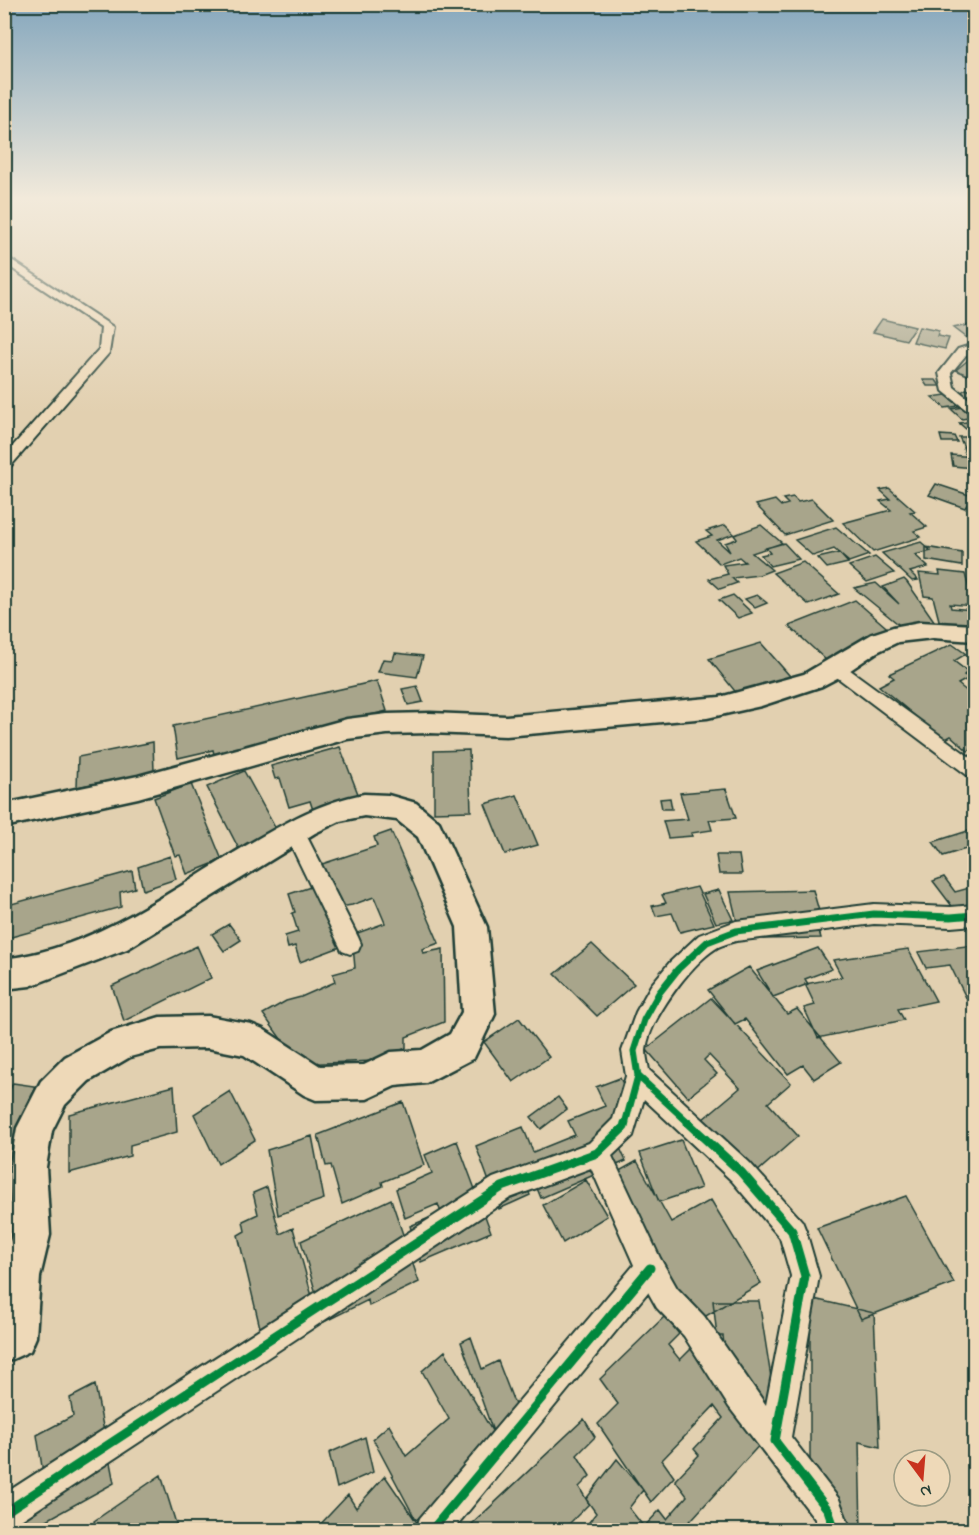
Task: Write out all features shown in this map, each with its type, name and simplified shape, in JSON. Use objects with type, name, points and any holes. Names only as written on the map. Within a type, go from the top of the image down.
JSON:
[{"type":"main road","points":[[4,816],[150,784],[347,729],[419,723],[506,726],[698,710],[739,703],[803,683],[836,668],[870,645],[892,634],[930,630],[975,633]]},
{"type":"main road","points":[[4,974],[30,971],[116,939],[294,831],[335,811],[364,805],[388,806],[406,811],[429,830],[472,927],[479,1014],[462,1046],[426,1066],[391,1069],[367,1082],[316,1083],[250,1040],[208,1032],[160,1034],[123,1043],[77,1069],[53,1093],[35,1128],[28,1167],[31,1235],[20,1276],[16,1337],[4,1343]]},
{"type":"street","points":[[4,465],[105,350],[107,327],[21,270]]},
{"type":"street","points":[[975,348],[962,352],[945,374],[948,388],[975,409]]},
{"type":"street","points":[[836,668],[975,770]]},
{"type":"street","points":[[294,831],[350,944]]},
{"type":"street","points":[[4,1513],[502,1186],[597,1153],[624,1127],[638,1076],[634,1051],[644,1020],[659,993],[678,969],[707,942],[736,932],[862,915],[951,917],[975,915]]},
{"type":"street","points":[[638,1076],[741,1172],[792,1231],[805,1276],[775,1441]]},
{"type":"street","points":[[597,1153],[650,1268],[667,1298],[694,1326],[740,1396],[828,1510],[835,1530]]},
{"type":"street","points":[[432,1530],[650,1268]]},
{"type":"building","points":[[882,319],[915,327],[906,340],[873,332]]},
{"type":"building","points":[[974,324],[973,343],[953,328]]},
{"type":"building","points":[[919,327],[939,331],[937,336],[949,338],[945,349],[913,342]]},
{"type":"building","points":[[967,361],[974,363],[974,378],[956,370]]},
{"type":"building","points":[[923,380],[936,380],[940,386],[927,386]]},
{"type":"building","points":[[966,389],[974,392],[974,402],[960,393]]},
{"type":"building","points":[[946,395],[959,406],[945,408],[932,397]]},
{"type":"building","points":[[964,407],[974,417],[962,419],[951,409]]},
{"type":"building","points":[[974,421],[973,435],[959,423]]},
{"type":"building","points":[[940,435],[954,436],[957,442],[942,442]]},
{"type":"building","points":[[959,437],[974,437],[974,447],[964,447]]},
{"type":"building","points":[[963,447],[974,447],[974,457],[966,457]]},
{"type":"building","points":[[951,455],[974,457],[973,468],[953,466]]},
{"type":"building","points":[[936,484],[972,496],[965,508],[929,495]]},
{"type":"building","points":[[889,488],[915,511],[910,512],[927,527],[914,531],[921,537],[873,552],[843,523],[891,510],[880,501],[890,499],[880,490]]},
{"type":"building","points":[[793,497],[798,502],[812,499],[833,520],[785,535],[756,505],[775,500],[781,506],[788,504],[783,499]]},
{"type":"building","points":[[725,525],[734,534],[717,540],[730,552],[725,543],[737,539],[734,535],[761,525],[782,543],[752,553],[772,570],[759,575],[732,578],[737,583],[720,589],[709,579],[728,574],[723,565],[745,562],[739,557],[720,564],[696,541],[712,536],[706,531]]},
{"type":"building","points":[[836,527],[869,555],[849,562],[834,549],[813,556],[795,540]]},
{"type":"building","points":[[921,542],[931,551],[915,555],[928,567],[910,572],[918,580],[912,581],[882,553]]},
{"type":"building","points":[[784,543],[799,559],[770,566],[761,555],[770,553],[766,548]]},
{"type":"building","points":[[926,547],[962,553],[962,566],[926,560]]},
{"type":"building","points":[[839,553],[848,563],[827,568],[818,558]]},
{"type":"building","points":[[875,557],[894,573],[867,582],[849,566]]},
{"type":"building","points":[[803,562],[839,594],[809,605],[773,573]]},
{"type":"building","points":[[939,571],[965,574],[974,606],[950,604],[951,608],[973,610],[974,631],[941,628],[933,597],[924,596],[919,573],[940,575]]},
{"type":"building","points":[[904,579],[937,625],[908,632],[854,588],[876,583],[899,604],[883,587]]},
{"type":"building","points":[[733,595],[752,613],[738,618],[719,600]]},
{"type":"building","points":[[757,595],[767,603],[755,608],[745,599]]},
{"type":"building","points":[[855,600],[893,633],[826,660],[789,626]]},
{"type":"building","points":[[761,643],[796,683],[742,700],[709,659]]},
{"type":"building","points":[[952,644],[966,654],[954,661],[973,676],[958,684],[974,697],[974,747],[968,751],[951,736],[944,740],[879,686],[894,678],[889,674]]},
{"type":"building","points":[[395,653],[423,656],[417,677],[378,672],[383,659],[393,660]]},
{"type":"building","points":[[974,665],[974,680],[964,675]]},
{"type":"building","points":[[377,681],[387,711],[214,754],[213,750],[178,758],[173,726]]},
{"type":"building","points":[[417,686],[423,702],[408,705],[402,689]]},
{"type":"building","points":[[153,742],[154,772],[77,787],[78,757]]},
{"type":"building","points":[[340,747],[360,799],[314,813],[310,801],[289,807],[280,778],[275,779],[271,766]]},
{"type":"building","points":[[469,750],[471,811],[434,812],[434,751]]},
{"type":"building","points":[[244,771],[278,833],[240,851],[207,787]]},
{"type":"building","points":[[191,784],[222,860],[187,874],[180,855],[175,856],[154,798]]},
{"type":"building","points":[[726,789],[736,818],[709,820],[712,830],[691,833],[692,836],[668,838],[663,821],[688,819],[680,793]]},
{"type":"building","points":[[517,795],[538,845],[505,854],[485,804]]},
{"type":"building","points":[[670,798],[672,809],[662,809],[660,799]]},
{"type":"building","points":[[974,829],[974,855],[969,848],[943,856],[933,842]]},
{"type":"building","points":[[391,831],[439,943],[422,949],[423,953],[443,949],[444,1022],[406,1037],[406,1048],[374,1061],[299,1064],[263,1014],[286,1001],[335,982],[333,974],[355,968],[352,935],[385,923],[374,897],[352,905],[334,908],[319,865],[377,846],[374,837]]},
{"type":"building","points":[[716,855],[739,855],[742,874],[719,874]]},
{"type":"building","points":[[170,856],[176,879],[143,890],[138,867]]},
{"type":"building","points":[[132,871],[135,888],[120,892],[121,907],[4,939],[4,906]]},
{"type":"building","points":[[944,877],[955,892],[969,888],[974,895],[974,914],[961,918],[933,881]]},
{"type":"building","points":[[320,884],[343,946],[300,962],[295,946],[288,948],[285,936],[298,932],[289,894]]},
{"type":"building","points":[[697,887],[714,924],[680,932],[672,913],[656,916],[652,906],[666,903],[662,895]]},
{"type":"building","points":[[719,890],[733,920],[716,923],[703,894]]},
{"type":"building","points":[[813,890],[819,911],[813,911],[821,938],[763,939],[759,925],[738,926],[730,892]]},
{"type":"building","points":[[229,924],[241,940],[224,951],[212,934]]},
{"type":"building","points":[[592,944],[634,984],[597,1016],[555,974]]},
{"type":"building","points":[[974,945],[974,1014],[950,965],[926,968],[918,952]]},
{"type":"building","points":[[197,946],[211,978],[124,1021],[112,986]]},
{"type":"building","points":[[818,948],[832,969],[805,979],[808,984],[773,997],[757,971]]},
{"type":"building","points":[[908,949],[936,1001],[898,1009],[904,1020],[818,1038],[804,1008],[815,1005],[805,984],[842,977],[833,960]]},
{"type":"building","points":[[749,967],[787,1014],[797,1009],[841,1062],[814,1079],[803,1065],[788,1074],[745,1019],[735,1024],[708,990]]},
{"type":"building","points":[[711,998],[791,1083],[768,1103],[798,1136],[748,1180],[690,1130],[740,1088],[709,1055],[704,1060],[717,1074],[688,1097],[646,1049]]},
{"type":"building","points":[[519,1018],[549,1057],[513,1082],[484,1042]]},
{"type":"building","points":[[620,1078],[635,1108],[612,1131],[626,1161],[541,1198],[528,1166],[520,1170],[530,1195],[499,1209],[476,1146],[523,1127],[533,1152],[575,1135],[568,1121],[605,1106],[596,1087]]},
{"type":"building","points":[[13,1083],[48,1088],[25,1140],[4,1138],[4,1102]]},
{"type":"building","points":[[174,1086],[177,1132],[130,1145],[130,1156],[69,1173],[69,1114]]},
{"type":"building","points":[[230,1091],[255,1140],[218,1164],[194,1114]]},
{"type":"building","points":[[558,1097],[567,1109],[541,1129],[531,1117]]},
{"type":"building","points":[[403,1102],[424,1165],[382,1182],[383,1186],[342,1204],[331,1165],[326,1166],[318,1135]]},
{"type":"building","points":[[312,1136],[324,1199],[278,1215],[267,1150]]},
{"type":"building","points":[[681,1140],[701,1188],[659,1202],[640,1153]]},
{"type":"building","points":[[457,1141],[491,1232],[421,1262],[410,1226],[441,1213],[438,1204],[405,1218],[396,1189],[432,1173],[425,1155]]},
{"type":"building","points":[[637,1161],[671,1222],[711,1200],[761,1283],[686,1328],[614,1174]]},
{"type":"building","points":[[586,1180],[607,1216],[563,1243],[543,1205]]},
{"type":"building","points":[[267,1187],[280,1234],[293,1228],[315,1307],[261,1332],[238,1235],[245,1231],[243,1221],[258,1214],[253,1193]]},
{"type":"building","points":[[906,1196],[954,1283],[861,1319],[817,1228]]},
{"type":"building","points":[[391,1199],[419,1282],[369,1306],[368,1300],[324,1322],[301,1241]]},
{"type":"building","points":[[810,1298],[874,1313],[880,1447],[859,1442],[861,1530],[835,1530],[834,1504],[810,1466]]},
{"type":"building","points":[[713,1301],[759,1301],[775,1403],[731,1403],[723,1336],[717,1336]]},
{"type":"building","points":[[665,1316],[679,1334],[668,1345],[680,1360],[692,1348],[763,1441],[682,1530],[641,1530],[660,1510],[667,1519],[687,1496],[675,1480],[699,1455],[694,1449],[723,1418],[714,1406],[662,1460],[674,1477],[651,1502],[598,1424],[618,1404],[600,1379]]},
{"type":"building","points":[[471,1337],[482,1369],[498,1361],[522,1423],[495,1437],[461,1342]]},
{"type":"building","points":[[445,1351],[501,1446],[416,1520],[373,1439],[389,1425],[406,1456],[449,1419],[422,1371]]},
{"type":"building","points":[[95,1385],[114,1483],[29,1530],[4,1530],[4,1515],[46,1492],[37,1435],[73,1416],[70,1398]]},
{"type":"building","points":[[584,1419],[595,1437],[577,1455],[590,1476],[579,1487],[589,1504],[565,1528],[567,1530],[474,1530],[471,1525]]},
{"type":"building","points":[[365,1437],[373,1472],[337,1488],[329,1453]]},
{"type":"building","points":[[617,1459],[643,1490],[629,1508],[644,1527],[642,1530],[583,1530],[596,1513],[586,1499]]},
{"type":"building","points":[[161,1475],[178,1530],[97,1530],[94,1521]]},
{"type":"building","points":[[385,1476],[422,1530],[315,1530],[348,1495],[356,1508]]},
{"type":"cycle path","points":[[835,1530],[828,1510],[775,1441],[805,1276],[792,1231],[741,1172],[638,1076],[634,1051],[644,1020],[659,993],[678,969],[707,942],[736,931],[874,914],[951,917],[974,915]]},
{"type":"cycle path","points":[[4,1513],[502,1187],[597,1153],[624,1127],[638,1076]]},
{"type":"cycle path","points":[[432,1530],[650,1268]]}]
